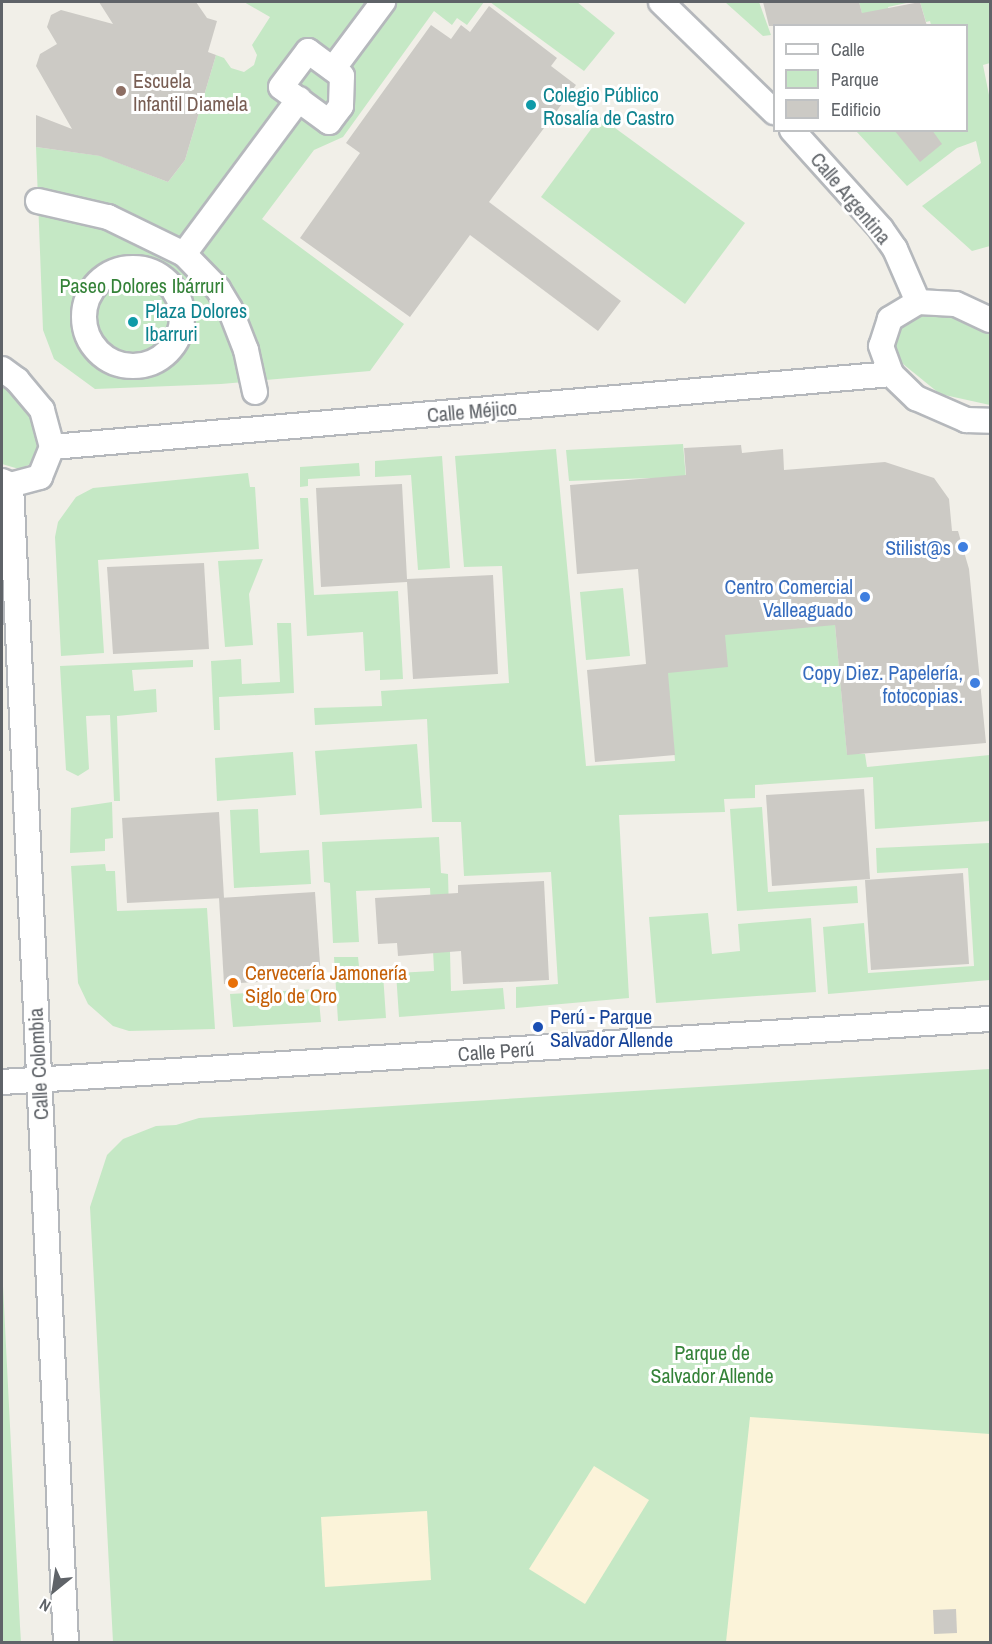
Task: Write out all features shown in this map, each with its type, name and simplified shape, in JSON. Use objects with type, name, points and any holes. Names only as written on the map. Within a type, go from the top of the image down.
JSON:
[{"type":"street","points":[[333,69],[383,2]]},
{"type":"street","points":[[661,2],[773,111]]},
{"type":"street","points":[[308,51],[333,69],[342,76],[341,106],[329,122],[281,87],[308,51]]},
{"type":"street","points":[[184,254],[298,99]]},
{"type":"street","name":"Calle Argentina","points":[[794,132],[881,229],[895,249],[918,302]]},
{"type":"street","points":[[38,201],[108,217],[159,238],[184,254],[202,271],[230,309],[246,351],[255,392]]},
{"type":"street","points":[[137,268],[159,238]]},
{"type":"street","points":[[181,306],[170,284],[149,271],[137,268],[107,276],[87,300],[86,331],[104,357],[132,366],[161,358],[179,335],[181,306],[202,271]]},
{"type":"street","points":[[990,320],[954,304],[918,302],[890,319],[881,346],[891,374],[916,398],[941,412],[966,420],[990,421]]},
{"type":"street","points":[[2,369],[17,380],[42,410],[52,447],[40,477],[6,483]]},
{"type":"street","name":"Calle Méjico","points":[[52,447],[891,374]]},
{"type":"street","name":"Calle Colombia","points":[[6,483],[39,1080],[66,1642]]},
{"type":"street","name":"Calle Perú","points":[[2,1082],[990,1019]]},
{"type":"green space","name":"Paseo Dolores Ibárruri","points":[[244,2],[484,2],[467,25],[457,18],[452,25],[434,11],[343,137],[314,150],[262,219],[404,324],[370,371],[221,384],[95,389],[54,359],[43,330],[36,147],[101,156],[168,182],[185,160],[216,55],[224,58],[231,68],[244,72],[254,65],[257,55],[252,45],[270,17]]},
{"type":"green space","points":[[490,2],[577,2],[615,33],[584,71]]},
{"type":"green space","points":[[725,2],[759,2],[771,35],[763,36]]},
{"type":"green space","points":[[859,2],[911,2],[888,7],[891,23],[865,24]]},
{"type":"green space","points":[[920,2],[990,2],[990,63],[983,65],[990,100],[990,246],[972,251],[922,206],[981,163],[976,141],[957,148],[907,186],[857,132],[968,132],[968,24],[926,22]]},
{"type":"green space","points":[[600,117],[745,223],[685,304],[541,197]]},
{"type":"green space","points":[[929,315],[955,318],[990,334],[990,405],[940,394],[903,364],[895,351],[897,329],[913,317]]},
{"type":"green space","points":[[2,384],[26,405],[37,428],[39,452],[33,463],[19,469],[2,464]]},
{"type":"green space","points":[[683,444],[691,537],[835,625],[847,754],[865,754],[867,767],[990,755],[990,821],[875,829],[873,777],[755,785],[755,798],[724,799],[725,812],[619,815],[629,998],[516,1008],[516,987],[558,984],[551,872],[464,876],[461,822],[432,822],[427,719],[315,725],[314,708],[382,706],[381,691],[509,683],[502,566],[464,567],[455,456],[556,449],[586,766],[675,761],[650,478],[569,481],[566,450]]},
{"type":"green space","points":[[442,456],[450,568],[418,570],[411,475],[375,477],[375,461]]},
{"type":"green space","points":[[359,463],[360,476],[308,479],[308,486],[300,487],[300,467]]},
{"type":"green space","points":[[248,473],[250,487],[255,487],[259,549],[98,560],[104,653],[61,656],[55,537],[58,522],[76,497],[93,488]]},
{"type":"green space","points":[[300,498],[308,498],[314,595],[398,591],[403,679],[380,680],[380,670],[365,671],[363,632],[307,636]]},
{"type":"green space","points":[[263,559],[249,594],[253,645],[225,647],[218,561]]},
{"type":"green space","points":[[623,588],[630,656],[586,660],[580,592]]},
{"type":"green space","points":[[277,623],[291,623],[294,693],[219,697],[220,730],[214,730],[211,661],[241,659],[242,684],[280,682]]},
{"type":"green space","points":[[193,660],[193,667],[132,670],[134,691],[156,689],[157,712],[117,716],[120,801],[114,801],[110,715],[86,716],[89,769],[78,776],[66,770],[60,666]]},
{"type":"green space","points":[[417,744],[422,808],[320,815],[315,751]]},
{"type":"green space","points":[[293,752],[296,795],[217,801],[215,758]]},
{"type":"green space","points":[[112,802],[113,838],[105,839],[105,851],[70,853],[71,808]]},
{"type":"green space","points":[[762,807],[768,892],[857,886],[858,903],[737,911],[730,809]]},
{"type":"green space","points":[[258,809],[260,853],[309,850],[311,884],[234,888],[230,810]]},
{"type":"green space","points":[[439,837],[441,873],[448,874],[451,991],[503,988],[505,1009],[399,1017],[396,973],[434,971],[430,888],[356,891],[359,942],[333,943],[330,883],[324,882],[322,842]]},
{"type":"green space","points":[[990,843],[990,980],[828,994],[823,927],[864,923],[868,973],[974,966],[968,868],[877,873],[876,848]]},
{"type":"green space","points":[[105,864],[106,871],[115,871],[117,911],[207,908],[215,1029],[129,1031],[113,1026],[88,1004],[78,983],[71,866]]},
{"type":"green space","points":[[708,913],[712,954],[740,951],[738,924],[811,918],[816,992],[656,1003],[649,917]]},
{"type":"green space","points":[[334,957],[358,957],[360,975],[383,974],[386,1018],[338,1021]]},
{"type":"green space","points":[[318,989],[321,1022],[233,1027],[230,994]]},
{"type":"green space","name":"Parque de Salvador Allende","points":[[990,1069],[990,1642],[113,1642],[90,1207],[107,1155],[123,1139],[156,1126],[176,1125],[199,1118]]},
{"type":"green space","points":[[2,1266],[20,1626],[21,1642],[2,1642]]},
{"type":"sand","points":[[750,1417],[990,1434],[990,1642],[726,1642]]},
{"type":"sand","points":[[594,1466],[649,1500],[585,1604],[529,1569]]},
{"type":"sand","points":[[427,1511],[431,1580],[325,1587],[321,1517]]},
{"type":"building","name":"Escuela Infantil Diamela","points":[[99,2],[196,2],[207,18],[217,21],[208,52],[216,55],[185,160],[168,182],[100,156],[36,147],[36,115],[72,129],[36,66],[40,54],[57,44],[47,27],[51,15],[61,10],[113,24]]},
{"type":"building","points":[[763,2],[859,2],[862,13],[920,2],[926,24],[773,24],[769,26]]},
{"type":"building","points":[[489,6],[557,58],[551,66],[576,85],[489,202],[621,301],[598,331],[470,235],[410,317],[300,238],[360,153],[346,143],[431,25],[451,39],[461,25],[470,32]]},
{"type":"building","points":[[896,132],[933,132],[942,144],[920,162]]},
{"type":"building","name":"Centro Comercial Valleaguado","points":[[741,445],[742,453],[783,449],[784,470],[885,462],[934,478],[949,499],[952,531],[958,531],[969,569],[986,743],[847,755],[835,625],[725,635],[728,667],[668,673],[675,755],[595,762],[587,670],[646,664],[638,569],[577,574],[570,485],[686,475],[684,448]]},
{"type":"building","points":[[402,484],[407,579],[493,575],[498,674],[413,679],[407,582],[321,587],[316,488]]},
{"type":"building","points":[[204,563],[209,649],[113,654],[107,567]]},
{"type":"building","points":[[864,789],[870,879],[772,886],[766,795]]},
{"type":"building","points":[[219,812],[224,898],[127,903],[122,818]]},
{"type":"building","points":[[963,873],[969,964],[871,970],[865,880]]},
{"type":"building","points":[[544,881],[549,980],[463,984],[461,951],[398,956],[397,943],[378,944],[375,898],[458,893],[458,885]]},
{"type":"building","points":[[315,892],[321,978],[224,984],[219,898]]},
{"type":"building","points":[[956,1609],[957,1633],[934,1634],[933,1610]]},
{"type":"place","name":"Escuela Infantil Diamela","points":[[121,91]]},
{"type":"place","name":"Colegio Público Rosalía de Castro","points":[[531,105]]},
{"type":"place","name":"Plaza Dolores Ibarruri","points":[[133,322]]},
{"type":"place","name":"Stilist@s","points":[[963,547]]},
{"type":"place","name":"Centro Comercial Valleaguado","points":[[865,597]]},
{"type":"place","name":"Copy Diez. Papelería, fotocopias.","points":[[975,683]]},
{"type":"place","name":"Cervecería Jamonería Siglo de Oro","points":[[233,983]]},
{"type":"place","name":"Perú - Parque Salvador Allende","points":[[538,1027]]}]
